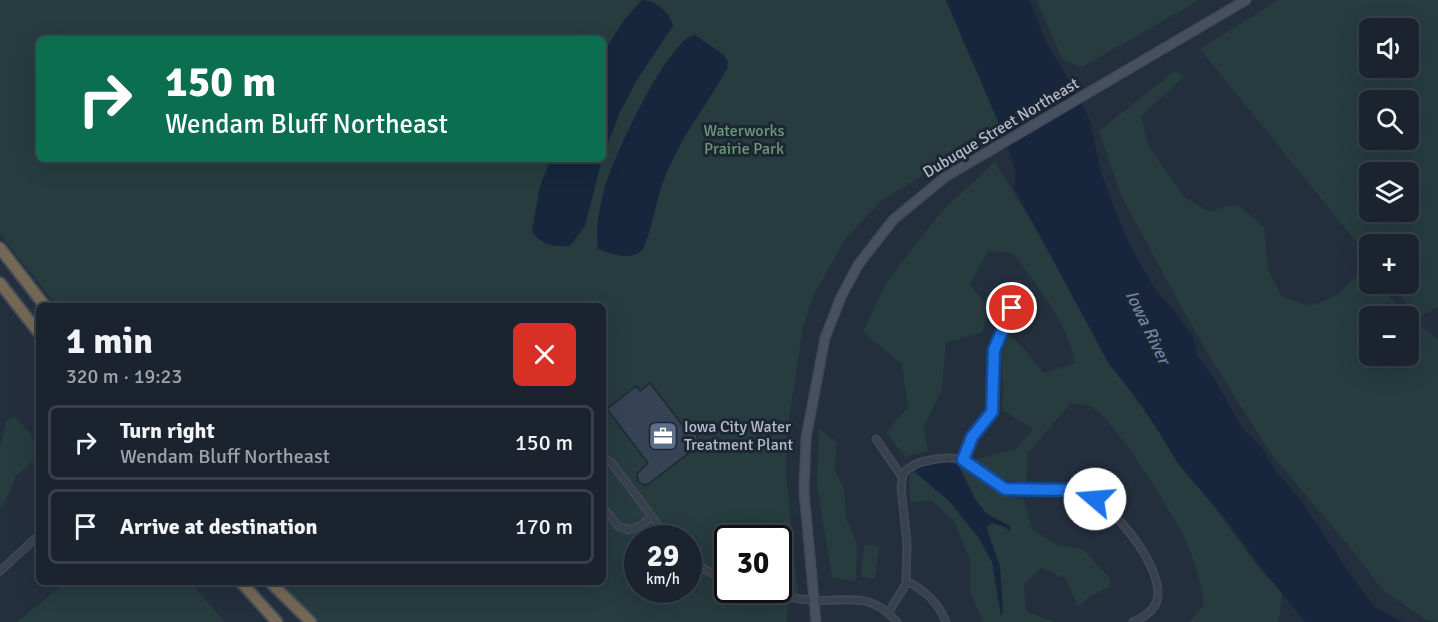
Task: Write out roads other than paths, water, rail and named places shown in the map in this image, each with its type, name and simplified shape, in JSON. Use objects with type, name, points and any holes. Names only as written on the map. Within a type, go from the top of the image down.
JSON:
[{"type":"highway","points":[[0,249],[43,303]]},
{"type":"highway","points":[[0,284],[36,329]]},
{"type":"highway","points":[[244,585],[277,622]]},
{"type":"highway","points":[[272,585],[303,622]]},
{"type":"highway","points":[[272,585],[311,622]]},
{"type":"main road","name":"Dubuque Street Northeast","points":[[817,622],[808,546],[804,467],[809,413],[831,319],[858,265],[893,220],[936,183],[1246,0]]},
{"type":"street","points":[[963,460],[972,437],[992,412],[994,350],[1012,308]]},
{"type":"street","points":[[876,439],[902,477]]},
{"type":"street","points":[[888,614],[904,589],[906,581],[907,543],[901,488],[902,477],[911,467],[926,461],[948,457],[963,460],[1005,489],[1075,490],[1095,499],[1107,509],[1134,538],[1157,585],[1157,601],[1152,610],[1143,618],[1133,622]]},
{"type":"street","points":[[606,459],[611,462],[657,525]]},
{"type":"street","points":[[606,511],[618,526],[630,530],[651,517]]},
{"type":"street","points":[[0,571],[36,538]]},
{"type":"street","points":[[906,581],[927,593],[940,608],[946,622]]},
{"type":"street","points":[[792,597],[814,600],[843,598],[859,600],[873,604],[897,622]]},
{"type":"water","points":[[642,0],[652,2],[661,8],[669,16],[673,26],[637,80],[620,112],[606,148],[606,48],[624,20]]},
{"type":"water","name":"Iowa River","points":[[946,0],[1030,0],[1044,38],[1085,109],[1091,125],[1100,170],[1115,210],[1131,248],[1156,291],[1173,309],[1193,337],[1197,355],[1215,380],[1242,428],[1261,447],[1275,470],[1300,499],[1357,584],[1376,608],[1402,622],[1305,622],[1224,517],[1179,465],[1144,408],[1109,364],[1014,188],[1016,172],[1001,128]]},
{"type":"water","points":[[695,35],[724,55],[728,62],[727,69],[672,160],[643,249],[627,256],[598,249],[597,227],[604,190],[617,154],[656,78],[684,41]]},
{"type":"water","points":[[550,162],[601,162],[585,226],[570,246],[548,244],[535,236],[532,231],[540,186]]},
{"type":"water","points":[[943,459],[956,460],[975,499],[987,514],[1010,526],[1010,532],[1005,527],[992,523],[987,526],[1000,566],[1003,612],[1001,616],[992,562],[978,537],[951,503],[915,472],[922,464]]},
{"type":"place","name":"Iowa City Water Treatment Plant","points":[[663,436]]},
{"type":"park label","name":"Waterworks Prairie Park","points":[[744,140]]}]
